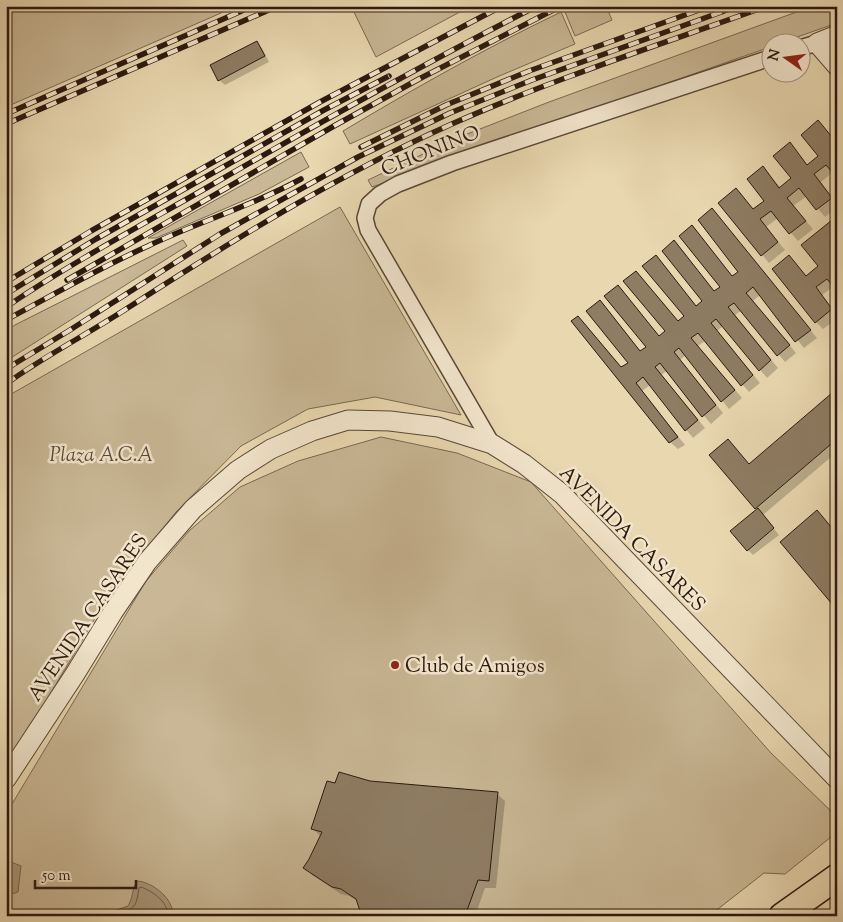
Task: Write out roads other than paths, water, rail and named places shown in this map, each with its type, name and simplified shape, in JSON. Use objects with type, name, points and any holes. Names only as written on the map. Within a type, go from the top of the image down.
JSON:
[{"type":"main road","points":[[782,916],[837,877]]},
{"type":"street","points":[[810,45],[837,35]]},
{"type":"street","points":[[810,46],[837,66]]},
{"type":"street","name":"CHONINO","points":[[492,444],[368,230],[365,218],[369,204],[380,194],[398,184],[452,163],[760,61]]},
{"type":"street","name":"AVENIDA CASARES","points":[[6,779],[147,562],[193,509],[238,470],[271,449],[312,431],[348,420],[390,421],[438,427],[492,444],[524,464],[562,494],[837,779]]},
{"type":"water","points":[[6,862],[21,866],[18,892],[6,896]]},
{"type":"water","points":[[137,881],[156,888],[170,904],[173,916],[112,916],[114,911],[128,906]]},
{"type":"railway","points":[[6,114],[253,6]]},
{"type":"railway","points":[[6,124],[278,6]]},
{"type":"railway","points":[[6,282],[91,231],[320,102],[502,6]]},
{"type":"railway","points":[[6,307],[81,260],[290,140],[412,72],[537,6]]},
{"type":"railway","points":[[67,280],[334,126],[419,79],[561,6]]},
{"type":"railway","points":[[361,147],[446,105],[529,71],[710,6]]},
{"type":"railway","points":[[6,369],[220,234],[358,157],[450,113],[532,80],[738,6]]},
{"type":"railway","points":[[6,384],[244,235],[326,187],[411,143],[531,91],[767,6]]},
{"type":"railway","points":[[6,294],[96,239],[324,110],[389,76]]},
{"type":"railway","points":[[6,320],[130,254],[282,189],[301,179]]},
{"type":"place","name":"Club de Amigos","points":[[395,665]]},
{"type":"park label","name":"Plaza A.C.A","points":[[101,454]]}]
